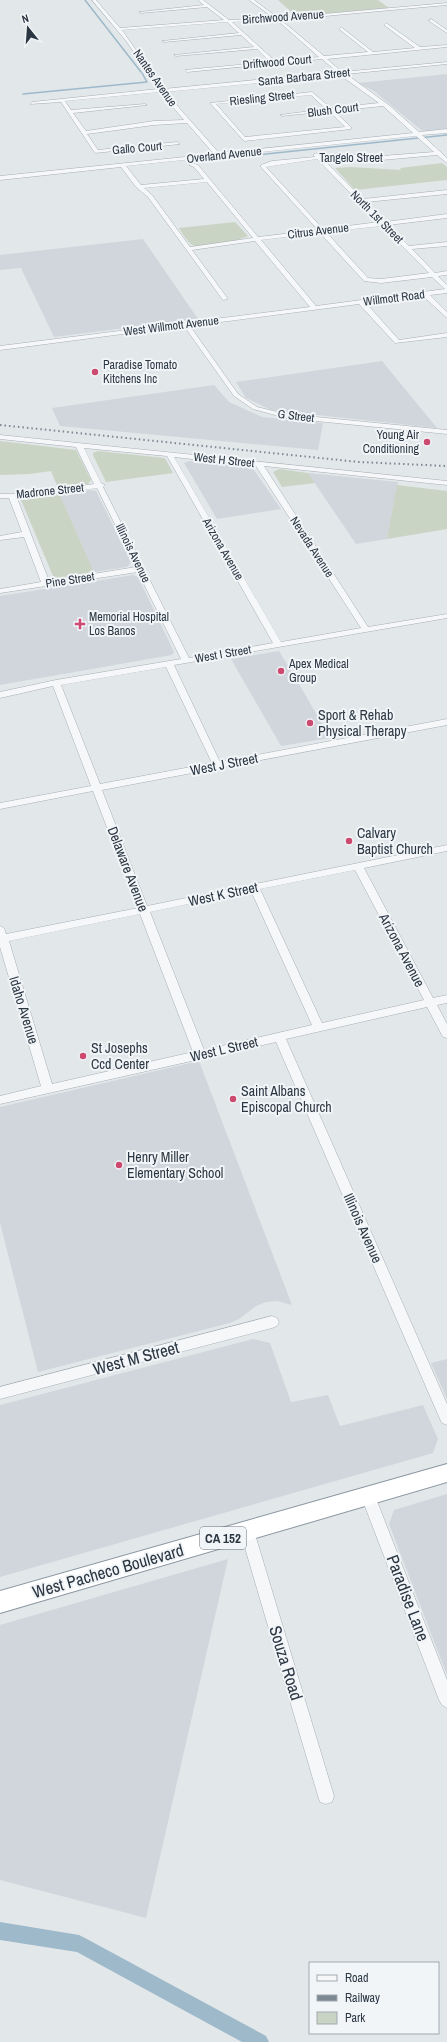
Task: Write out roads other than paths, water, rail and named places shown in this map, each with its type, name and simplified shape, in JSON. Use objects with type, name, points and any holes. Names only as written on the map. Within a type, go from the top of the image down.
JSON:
[{"type":"highway","name":"West Pacheco Boulevard","points":[[0,1602],[447,1473]]},
{"type":"street","name":"Nantes Avenue","points":[[94,0],[129,41],[161,90],[218,156]]},
{"type":"street","points":[[200,0],[228,20],[274,63]]},
{"type":"street","points":[[251,0],[277,19],[341,73],[384,104],[447,161]]},
{"type":"street","points":[[409,3],[414,7]]},
{"type":"street","name":"Birchwood Avenue","points":[[119,29],[228,20],[277,19],[447,4]]},
{"type":"street","points":[[140,12],[208,6]]},
{"type":"street","points":[[431,20],[447,32]]},
{"type":"street","points":[[386,24],[419,49]]},
{"type":"street","points":[[341,28],[369,54]]},
{"type":"street","points":[[164,41],[243,34]]},
{"type":"street","name":"Driftwood Court","points":[[187,71],[447,46]]},
{"type":"street","points":[[176,56],[258,48]]},
{"type":"street","name":"Santa Barbara Street","points":[[32,103],[447,63]]},
{"type":"street","points":[[253,82],[258,87]]},
{"type":"street","points":[[264,92],[269,98]]},
{"type":"street","name":"Riesling Street","points":[[312,93],[349,128],[244,139],[212,103],[269,98],[312,93]]},
{"type":"street","points":[[62,100],[84,133],[187,121]]},
{"type":"street","name":"Blush Court","points":[[282,115],[384,104]]},
{"type":"street","points":[[70,112],[145,105]]},
{"type":"street","name":"Overland Avenue","points":[[0,178],[447,131]]},
{"type":"street","name":"Gallo Court","points":[[84,133],[97,152],[177,144]]},
{"type":"street","name":"North 1st Street","points":[[307,146],[447,288]]},
{"type":"street","name":"Tangelo Street","points":[[322,230],[264,168],[264,164],[346,156],[387,158],[438,153]]},
{"type":"street","points":[[192,165],[196,166],[208,180],[314,308]]},
{"type":"street","points":[[123,166],[150,196],[225,299]]},
{"type":"street","points":[[141,187],[208,180]]},
{"type":"street","points":[[362,201],[447,192]]},
{"type":"street","name":"Citrus Avenue","points":[[189,250],[256,238],[447,216]]},
{"type":"street","points":[[322,230],[364,278],[371,281],[447,273]]},
{"type":"street","points":[[408,248],[447,244]]},
{"type":"street","name":"Willmott Road","points":[[341,304],[447,291]]},
{"type":"street","points":[[426,294],[447,316]]},
{"type":"street","points":[[360,302],[397,342],[447,335]]},
{"type":"street","name":"West Willmott Avenue","points":[[0,348],[341,304]]},
{"type":"street","name":"G Street","points":[[186,324],[236,395],[255,408],[286,416],[447,432]]},
{"type":"street","name":"West H Street","points":[[0,437],[447,483]]},
{"type":"street","name":"Illinois Avenue","points":[[79,445],[101,485],[140,569],[186,661]]},
{"type":"street","name":"Arizona Avenue","points":[[169,454],[278,645]]},
{"type":"street","name":"Nevada Avenue","points":[[258,463],[366,630]]},
{"type":"street","name":"Madrone Street","points":[[0,496],[35,495],[101,485]]},
{"type":"street","points":[[12,495],[46,584]]},
{"type":"street","points":[[0,538],[28,534]]},
{"type":"street","name":"Pine Street","points":[[0,591],[140,569]]},
{"type":"street","name":"West I Street","points":[[0,695],[56,683],[447,616]]},
{"type":"street","points":[[169,664],[217,765]]},
{"type":"street","name":"Delaware Avenue","points":[[56,683],[200,1055]]},
{"type":"street","name":"West J Street","points":[[0,806],[96,787],[445,725]]},
{"type":"street","name":"West K Street","points":[[1,936],[144,910],[447,848]]},
{"type":"street","name":"Arizona Avenue","points":[[358,866],[447,1034]]},
{"type":"street","points":[[254,887],[320,1028]]},
{"type":"street","name":"Idaho Avenue","points":[[1,936],[48,1089]]},
{"type":"street","name":"West L Street","points":[[0,1100],[447,999]]},
{"type":"street","name":"Illinois Avenue","points":[[279,1037],[447,1419]]},
{"type":"street","name":"West M Street","points":[[0,1394],[272,1322]]},
{"type":"street","name":"Paradise Lane","points":[[368,1496],[447,1700]]},
{"type":"street","name":"Souza Road","points":[[247,1531],[326,1796]]},
{"type":"waterway","points":[[85,0],[141,72]]},
{"type":"waterway","points":[[23,94],[147,82],[142,73]]},
{"type":"waterway","points":[[218,159],[447,135]]},
{"type":"waterway","points":[[0,1931],[79,1944],[260,2042]]},
{"type":"railway","points":[[0,425],[359,462],[447,466]]},
{"type":"place","name":"Paradise Tomato Kitchens Inc","points":[[95,372]]},
{"type":"place","name":"Young Air Conditioning","points":[[427,442]]},
{"type":"place","name":"Memorial Hospital Los Banos","points":[[80,624]]},
{"type":"place","name":"Apex Medical Group","points":[[281,671]]},
{"type":"place","name":"Sport & Rehab Physical Therapy","points":[[310,723]]},
{"type":"place","name":"Calvary Baptist Church","points":[[349,841]]},
{"type":"place","name":"St Josephs Ccd Center","points":[[83,1056]]},
{"type":"place","name":"Saint Albans Episcopal Church","points":[[233,1099]]},
{"type":"place","name":"Henry Miller Elementary School","points":[[119,1165]]}]
